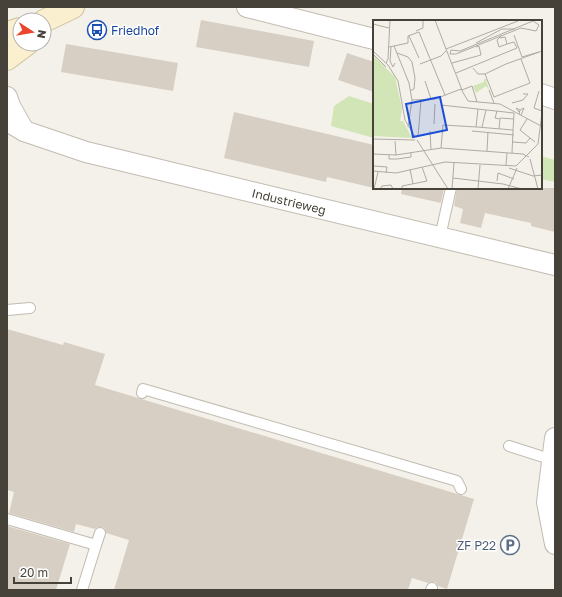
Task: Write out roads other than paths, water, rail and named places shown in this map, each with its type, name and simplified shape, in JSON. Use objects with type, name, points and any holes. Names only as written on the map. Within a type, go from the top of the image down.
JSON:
[{"type":"main road","points":[[52,19],[73,7]]},
{"type":"main road","points":[[7,59],[16,52]]},
{"type":"street","points":[[247,7],[373,39]]},
{"type":"street","points":[[542,94],[555,99]]},
{"type":"street","points":[[7,97],[10,106],[24,131]]},
{"type":"street","name":"Industrieweg","points":[[7,121],[24,131],[86,152],[555,265]]},
{"type":"street","points":[[555,438],[547,502],[555,544]]},
{"type":"lane","points":[[440,237],[452,189]]},
{"type":"lane","points":[[7,310],[30,308]]},
{"type":"lane","points":[[142,393],[143,389],[449,479],[457,482],[461,489]]},
{"type":"lane","points":[[509,446],[552,460]]},
{"type":"lane","points":[[7,519],[96,545]]},
{"type":"lane","points":[[82,590],[100,533]]},
{"type":"place","name":"Friedhof","points":[[97,30]]},
{"type":"place","name":"ZF P22","points":[[510,545]]}]
